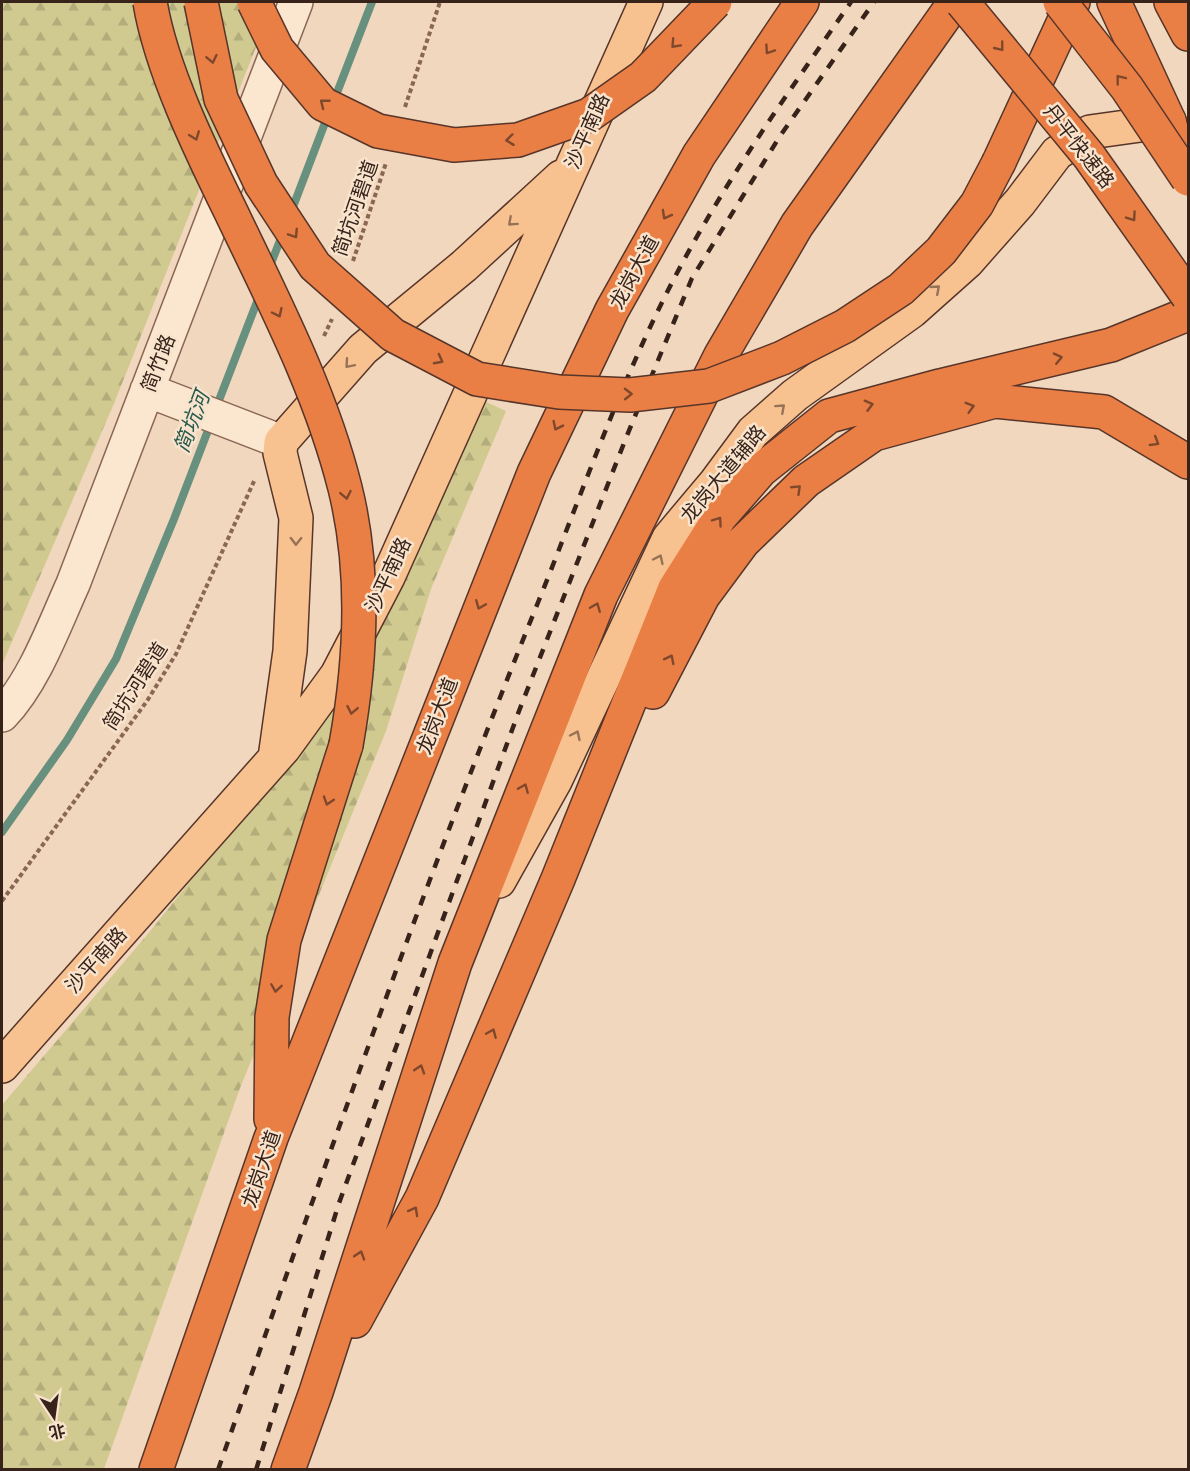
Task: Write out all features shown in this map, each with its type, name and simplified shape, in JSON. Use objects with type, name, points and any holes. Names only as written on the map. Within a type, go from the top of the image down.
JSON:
[{"type":"highway","points":[[150,2],[175,83],[198,145],[289,335],[322,411],[346,490],[355,551],[359,628],[357,687],[346,745],[284,940],[272,1017],[271,1138]]},
{"type":"highway","points":[[201,2],[221,99],[261,184],[315,266],[393,335],[477,380],[559,392],[630,395],[709,386],[782,358],[845,326],[901,289],[941,251],[976,204],[1073,2]]},
{"type":"highway","points":[[254,2],[277,50],[322,104],[378,131],[454,145],[518,140],[589,115],[643,77],[715,2]]},
{"type":"highway","name":"龙岗大道","points":[[156,1470],[188,1384],[271,1138],[534,473],[612,310],[699,155],[802,2]]},
{"type":"highway","points":[[1060,2],[1127,88],[1188,179]]},
{"type":"highway","points":[[1114,2],[1169,122],[1188,192]]},
{"type":"highway","points":[[1171,2],[1188,34]]},
{"type":"highway","points":[[288,1470],[316,1392],[459,953],[601,596],[721,355],[796,225],[954,7]]},
{"type":"highway","name":"丹平快速路","points":[[954,7],[1089,156],[1188,296]]},
{"type":"highway","points":[[316,1392],[422,1198],[558,879],[689,592],[720,517],[760,470],[829,416],[940,386],[1111,345],[1188,314]]},
{"type":"highway","points":[[689,592],[806,481],[874,434],[994,400],[1104,412],[1188,462]]},
{"type":"main road","name":"沙平南路","points":[[2,1066],[275,758],[318,704],[365,624],[646,2]]},
{"type":"main road","name":"龙岗大道辅路","points":[[459,953],[555,781],[669,538],[716,482],[753,432],[795,394],[912,311],[967,262],[1020,202],[1057,153],[1090,132],[1169,122]]},
{"type":"main road","points":[[275,758],[290,651],[296,518],[275,440],[363,349],[464,267],[571,169]]},
{"type":"street","name":"简竹路","points":[[2,715],[13,704],[47,642],[159,395],[297,2]]},
{"type":"street","points":[[159,395],[275,440]]},
{"type":"path","points":[[402,116],[440,2]]},
{"type":"path","name":"简坑河碧道","points":[[350,270],[387,159]]},
{"type":"path","points":[[319,346],[334,315]]},
{"type":"path","name":"简坑河碧道","points":[[2,901],[147,701],[176,654],[255,477]]},
{"type":"green space","points":[[2,2],[274,2],[115,401],[2,665]]},
{"type":"green space","points":[[482,400],[506,411],[431,589],[386,731],[240,1088],[104,1469],[2,1470],[2,1105],[147,935],[243,816]]},
{"type":"waterway","name":"简坑河","points":[[333,103],[372,2]]},
{"type":"waterway","name":"简坑河","points":[[291,212],[328,115]]},
{"type":"waterway","name":"简坑河","points":[[268,271],[283,233]]},
{"type":"waterway","name":"简坑河","points":[[216,408],[260,294]]},
{"type":"waterway","name":"简坑河","points":[[2,832],[67,740],[116,659],[212,420]]},
{"type":"railway","points":[[218,1470],[413,924],[496,708],[638,353],[677,273],[717,203],[760,135],[851,2]]},
{"type":"railway","points":[[256,1470],[339,1203],[519,711],[626,438],[692,278],[780,136],[874,2]]}]
